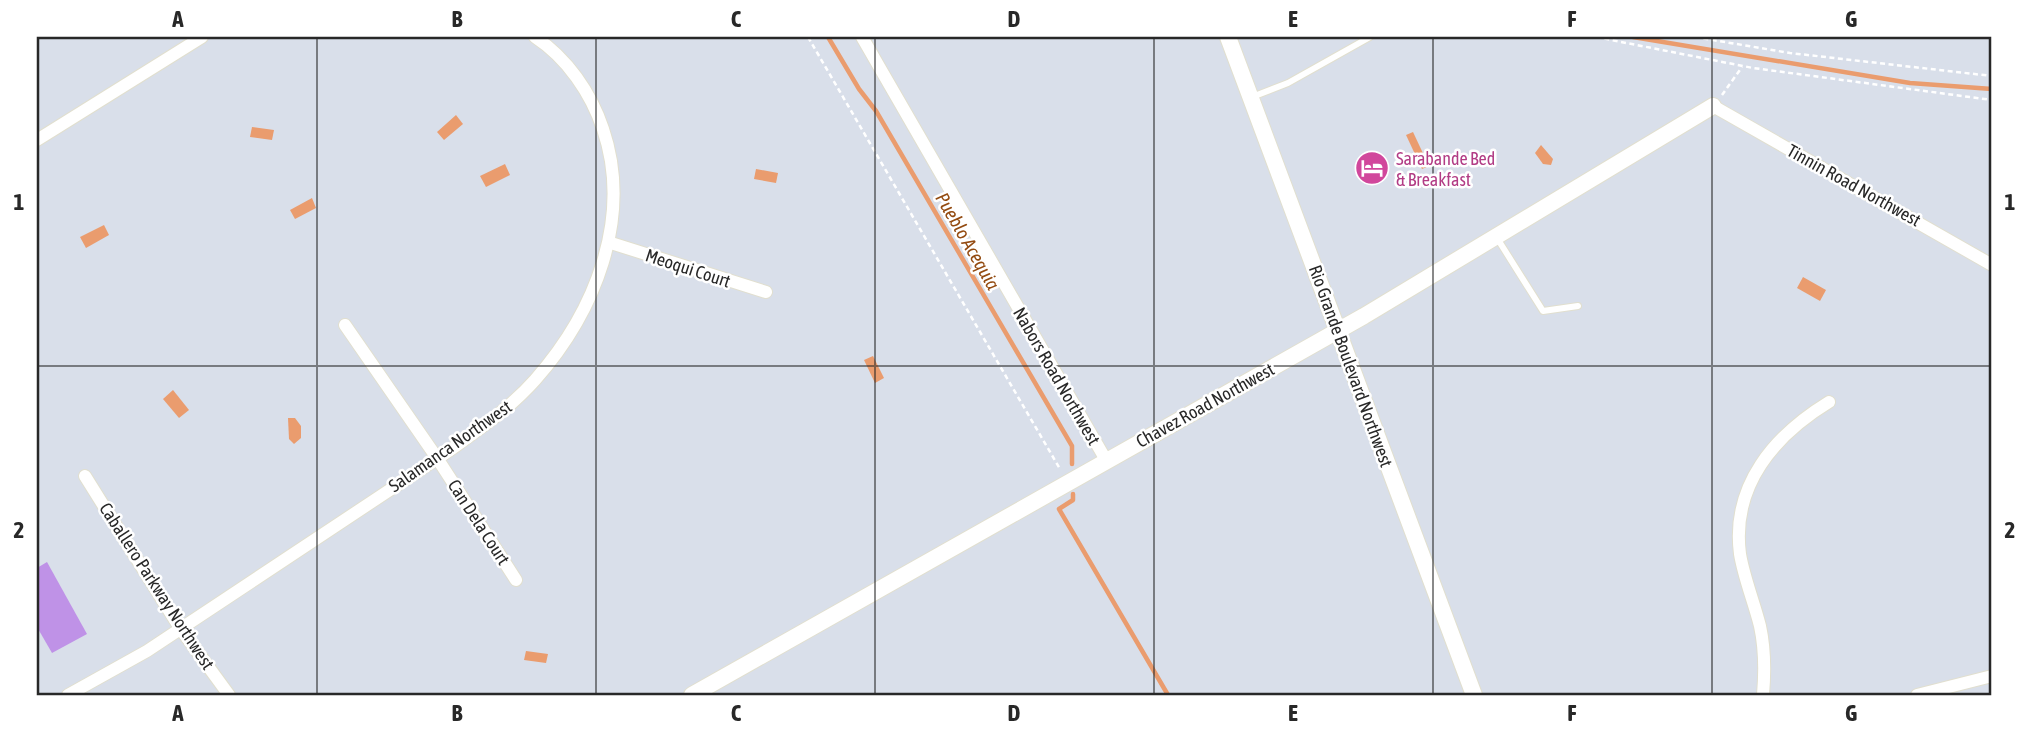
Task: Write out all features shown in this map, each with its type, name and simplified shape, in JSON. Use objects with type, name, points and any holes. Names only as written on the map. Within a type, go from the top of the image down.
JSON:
[{"type":"street","points":[[37,140],[202,37]]},
{"type":"street","name":"Salamanca Northwest","points":[[68,695],[118,669],[502,413],[535,380],[565,341],[589,299],[611,243],[614,187],[611,151],[598,114],[571,69],[534,37]]},
{"type":"street","name":"Rio Grande Boulevard Northwest","points":[[1228,37],[1474,695]]},
{"type":"street","name":"Nabors Road Northwest","points":[[866,38],[1106,460]]},
{"type":"street","name":"Chavez Road Northwest","points":[[692,695],[1338,330],[1713,106]]},
{"type":"street","name":"Tinnin Road Northwest","points":[[1713,106],[1906,213],[1992,265]]},
{"type":"street","name":"Meoqui Court","points":[[611,243],[766,292]]},
{"type":"street","name":"Can Dela Court","points":[[345,325],[437,457],[516,580]]},
{"type":"street","points":[[1763,695],[1763,642],[1740,554],[1739,534],[1745,500],[1760,465],[1785,433],[1829,402]]},
{"type":"street","name":"Caballero Parkway Northwest","points":[[85,476],[180,628],[229,695]]},
{"type":"street","points":[[1916,695],[1992,676]]},
{"type":"lane","points":[[1250,97],[1288,83],[1370,37]]},
{"type":"lane","points":[[1496,237],[1539,308],[1549,313],[1578,306]]},
{"type":"path","points":[[808,37],[1067,482]]},
{"type":"path","points":[[1597,37],[1742,67],[1992,100]]},
{"type":"path","points":[[1695,37],[1790,53],[1992,76]]},
{"type":"path","points":[[1713,106],[1742,67]]},
{"type":"shaded area","points":[[456,115],[463,124],[444,140],[437,132]]},
{"type":"shaded area","points":[[252,127],[274,130],[272,140],[250,137]]},
{"type":"shaded area","points":[[1413,132],[1429,166],[1422,169],[1406,135]]},
{"type":"shaded area","points":[[1541,145],[1553,159],[1551,165],[1543,164],[1535,153]]},
{"type":"shaded area","points":[[505,164],[510,175],[486,187],[480,176]]},
{"type":"shaded area","points":[[756,169],[778,173],[776,183],[754,179]]},
{"type":"shaded area","points":[[312,198],[316,208],[295,219],[290,210]]},
{"type":"shaded area","points":[[104,225],[109,235],[86,248],[80,237]]},
{"type":"shaded area","points":[[1803,277],[1826,290],[1820,301],[1797,288]]},
{"type":"shaded area","points":[[873,356],[884,378],[875,383],[864,360]]},
{"type":"shaded area","points":[[173,390],[189,410],[179,418],[163,399]]},
{"type":"shaded area","points":[[288,418],[295,418],[301,426],[301,438],[294,444],[289,439]]},
{"type":"shaded area","points":[[47,562],[87,634],[52,653],[37,627],[37,568]]},
{"type":"shaded area","points":[[526,651],[548,654],[546,663],[524,660]]},
{"type":"waterway","name":"Pueblo Acequia","points":[[828,37],[859,89],[876,111],[1072,446],[1072,464]]},
{"type":"waterway","points":[[1633,37],[1910,83],[1992,89]]},
{"type":"waterway","name":"Pueblo Acequia","points":[[1073,494],[1073,500],[1059,509],[1168,695]]},
{"type":"place","name":"Sarabande Bed & Breakfast","points":[[1372,168]]}]
